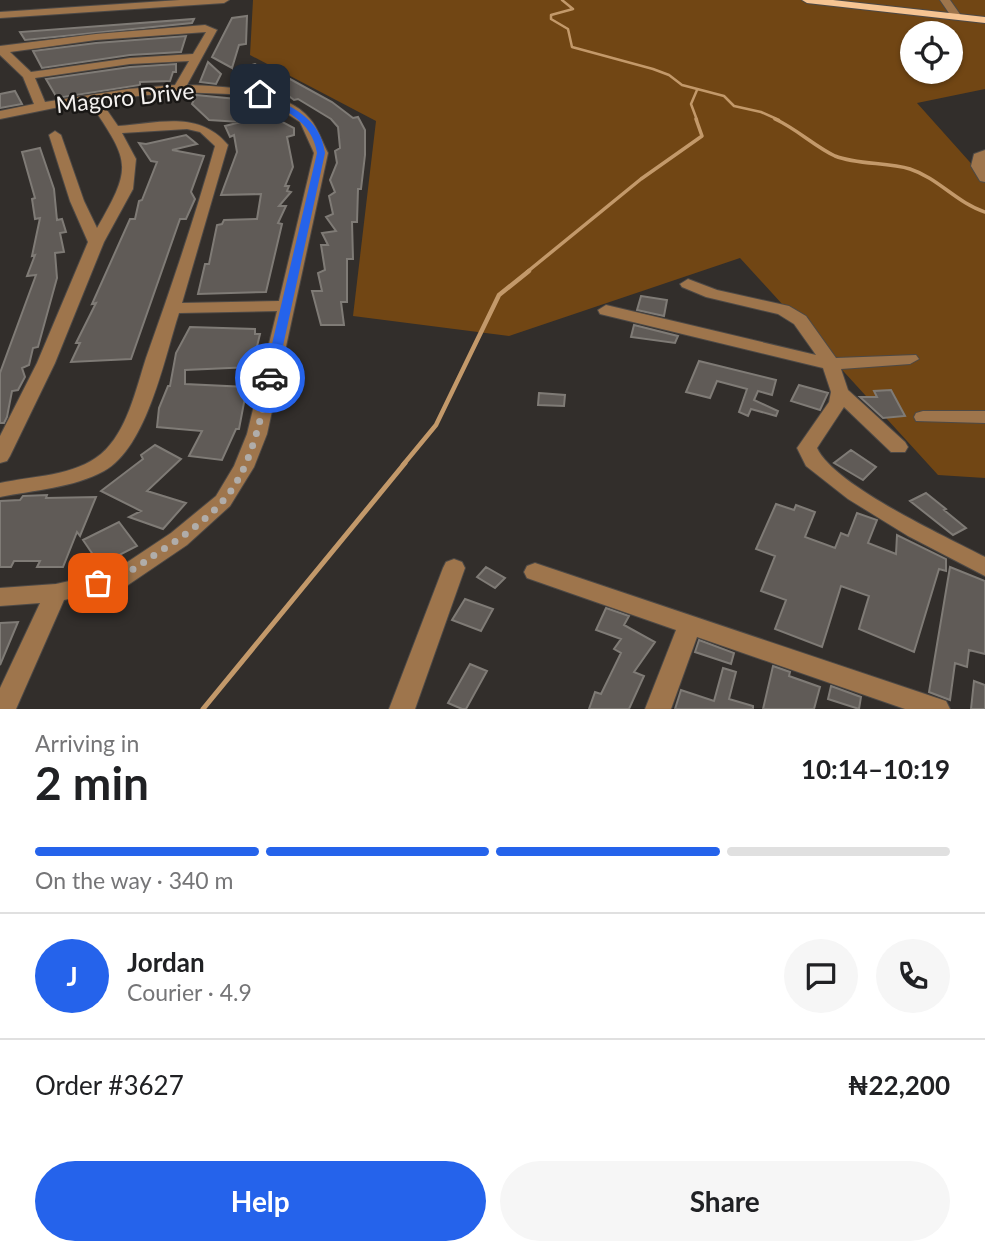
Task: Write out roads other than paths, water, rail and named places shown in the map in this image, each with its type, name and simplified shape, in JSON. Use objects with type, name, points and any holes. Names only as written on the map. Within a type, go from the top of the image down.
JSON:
[{"type":"main road","points":[[807,0],[985,20]]},
{"type":"street","points":[[0,15],[224,0]]},
{"type":"street","points":[[945,0],[957,17]]},
{"type":"street","points":[[1,50],[96,37],[210,28],[212,31],[179,89]]},
{"type":"street","points":[[1,50],[27,76],[41,106]]},
{"type":"street","points":[[27,76],[130,61],[197,57]]},
{"type":"street","name":"Magoro Drive","points":[[0,115],[92,97],[179,89],[218,89],[260,94],[300,115],[318,137],[321,153],[257,434],[244,467],[223,501],[179,539],[120,579],[56,593],[0,597]]},
{"type":"street","points":[[0,456],[46,363],[96,242],[126,189],[129,159],[92,97]]},
{"type":"street","points":[[0,490],[92,469],[109,458],[121,444],[140,401],[199,229],[222,145],[204,129],[187,125],[114,130]]},
{"type":"street","points":[[55,135],[77,201],[96,242]]},
{"type":"street","points":[[985,154],[979,157],[978,166],[985,178]]},
{"type":"street","points":[[688,284],[795,315],[831,364],[840,392],[898,447]]},
{"type":"street","points":[[173,308],[287,306]]},
{"type":"street","points":[[606,310],[831,364],[910,359]]},
{"type":"street","points":[[840,392],[838,402],[807,448],[811,462],[859,498],[985,567]]},
{"type":"street","points":[[923,417],[985,416]]},
{"type":"street","points":[[402,709],[454,568]]},
{"type":"street","points":[[536,572],[690,625],[899,703],[937,709]]},
{"type":"street","points":[[3,709],[56,593]]},
{"type":"street","points":[[658,709],[690,625]]},
{"type":"waterway","points":[[562,0],[573,9],[551,15],[551,19],[568,29],[572,47],[653,69],[669,75],[682,85],[724,96],[734,106],[761,112],[779,120]]},
{"type":"waterway","points":[[697,90],[691,104],[697,120]]},
{"type":"waterway","points":[[527,272],[641,179],[702,136],[696,119]]},
{"type":"waterway","points":[[775,119],[835,156],[910,169],[930,178],[965,203],[985,212]]},
{"type":"waterway","points":[[403,465],[436,425],[499,295],[529,271]]},
{"type":"waterway","points":[[203,709],[405,463]]}]
